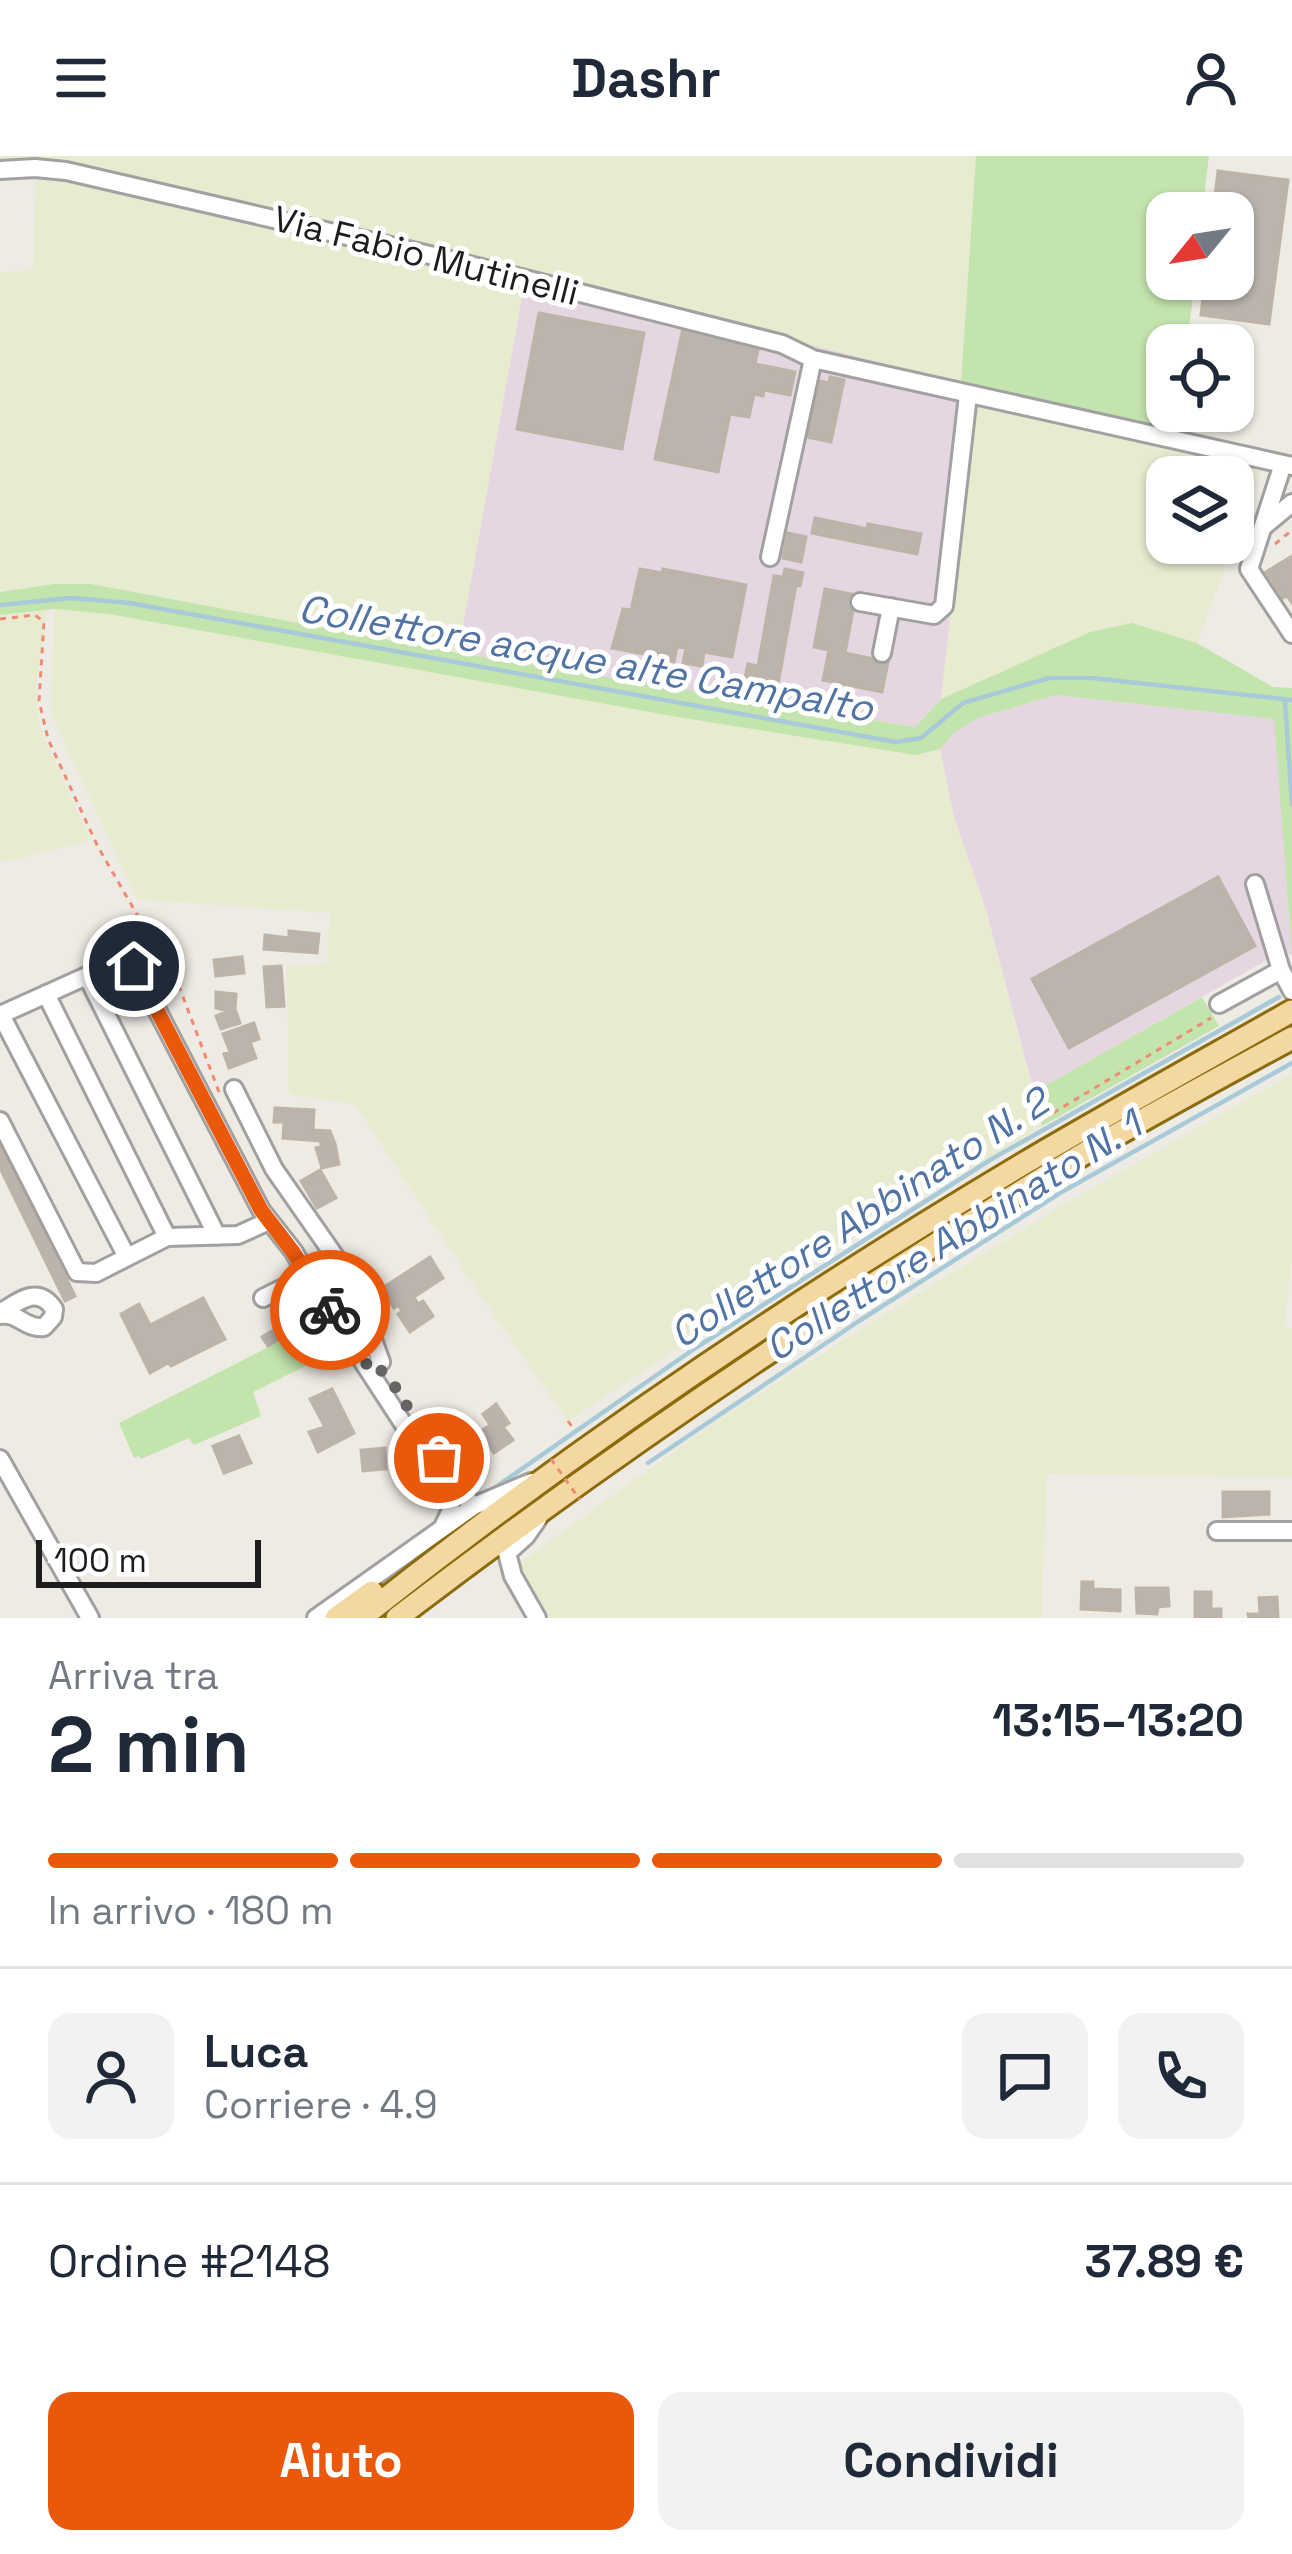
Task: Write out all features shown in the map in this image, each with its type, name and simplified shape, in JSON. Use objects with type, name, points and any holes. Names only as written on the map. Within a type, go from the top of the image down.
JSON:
[{"type":"main road","points":[[336,1618],[482,1512],[905,1237],[1292,1011]]},
{"type":"main road","points":[[397,1618],[547,1505],[897,1267],[1034,1183],[1292,1038]]},
{"type":"main road","points":[[361,1618],[482,1512]]},
{"type":"main road","points":[[409,1618],[443,1582]]},
{"type":"street","name":"Via Fabio Mutinelli","points":[[0,170],[66,171],[434,256],[782,344],[813,359],[1288,465]]},
{"type":"street","points":[[770,557],[813,359]]},
{"type":"street","points":[[860,602],[934,615],[946,600],[968,395]]},
{"type":"street","points":[[1288,465],[1249,569],[1292,634]]},
{"type":"street","points":[[1262,528],[1290,509]]},
{"type":"street","points":[[882,653],[891,608]]},
{"type":"street","points":[[1255,884],[1292,992]]},
{"type":"street","points":[[128,1257],[1,1015],[121,961],[134,966],[261,1210],[373,1367],[448,1494],[451,1510],[442,1527]]},
{"type":"street","points":[[1220,1004],[1281,970]]},
{"type":"street","points":[[87,976],[217,1236]]},
{"type":"street","points":[[46,994],[167,1237]]},
{"type":"street","points":[[228,1093],[352,1281],[381,1361],[373,1367]]},
{"type":"street","points":[[0,1121],[77,1272],[96,1273],[167,1237],[238,1235],[269,1220]]},
{"type":"street","points":[[263,1298],[307,1276]]},
{"type":"street","points":[[316,1618],[442,1527],[482,1512],[463,1496],[392,1382],[373,1367]]},
{"type":"street","points":[[0,1459],[91,1618]]},
{"type":"street","points":[[533,1610],[506,1553],[526,1536],[547,1505]]},
{"type":"street","points":[[1217,1531],[1292,1531]]},
{"type":"path","points":[[0,619],[35,615],[44,622],[39,701],[48,739],[98,847],[180,989],[228,1093]]},
{"type":"path","points":[[1043,1119],[1214,1017],[1220,1004]]},
{"type":"path","points":[[570,1424],[580,1437]]},
{"type":"path","points":[[553,1466],[580,1500]]},
{"type":"shaded area","points":[[529,273],[961,383],[954,589],[941,699],[915,727],[458,653]]},
{"type":"shaded area","points":[[1056,695],[1275,719],[1292,954],[1265,961],[1034,1092],[986,910],[954,817],[940,749],[955,732],[978,718]]},
{"type":"green space","points":[[0,156],[976,156],[961,383],[529,273],[0,163]]},
{"type":"green space","points":[[976,156],[1209,156],[1205,192],[1146,192],[1146,300],[1192,300],[1190,324],[1146,324],[1146,426],[961,383]]},
{"type":"green space","points":[[36,175],[63,177],[524,285],[458,653],[91,584],[0,592],[0,273],[33,270]]},
{"type":"green space","points":[[974,406],[1206,456],[1146,456],[1146,564],[1226,564],[1197,643],[1131,623],[1090,632],[941,699]]},
{"type":"green space","points":[[1254,466],[1262,468],[1254,490]]},
{"type":"green space","points":[[91,584],[458,653],[915,727],[941,699],[1090,632],[1132,623],[1197,643],[1273,687],[1292,688],[1292,956],[1274,719],[1056,695],[978,718],[955,732],[940,749],[916,755],[109,614],[54,609],[0,615],[0,592]]},
{"type":"green space","points":[[54,609],[109,614],[927,754],[940,749],[954,817],[986,910],[1042,1126],[924,1196],[919,1189],[568,1421],[355,1104],[289,1094],[287,966],[327,964],[330,913],[137,899],[51,714]]},
{"type":"green space","points":[[47,610],[36,686],[38,718],[91,841],[0,862],[0,615]]},
{"type":"green space","points":[[1202,997],[1219,1026],[1042,1126],[1034,1092]]},
{"type":"green space","points":[[1292,1074],[1292,1257],[1284,1328],[1292,1329],[1292,1477],[1047,1474],[1041,1618],[547,1618],[518,1564],[715,1422],[847,1338],[1063,1205]]},
{"type":"green space","points":[[328,1317],[348,1345],[253,1392],[261,1416],[194,1445],[189,1438],[134,1458],[119,1423]]},
{"type":"building","points":[[1218,171],[1288,180],[1269,324],[1201,315],[1203,300],[1254,300],[1254,192],[1216,192]]},
{"type":"building","points":[[539,313],[644,333],[622,449],[517,429]]},
{"type":"building","points":[[683,328],[759,345],[755,364],[795,372],[790,395],[764,390],[763,396],[754,394],[749,417],[730,414],[718,472],[655,459]]},
{"type":"building","points":[[830,377],[844,380],[831,442],[807,437],[819,381],[829,383]]},
{"type":"building","points":[[815,518],[854,526],[851,541],[812,533]]},
{"type":"building","points":[[868,524],[921,534],[917,554],[851,541],[854,526],[867,529]]},
{"type":"building","points":[[788,533],[806,537],[801,562],[783,558]]},
{"type":"building","points":[[1292,556],[1292,603],[1287,596],[1283,598],[1266,572]]},
{"type":"building","points":[[640,569],[746,585],[732,657],[704,652],[702,666],[683,663],[686,648],[677,647],[666,682],[647,678],[650,655],[612,648],[623,609],[631,610]]},
{"type":"building","points":[[785,569],[803,573],[800,586],[796,585],[778,684],[745,678],[748,664],[758,666],[774,576],[783,577]]},
{"type":"building","points":[[825,589],[856,595],[845,653],[888,662],[882,692],[823,680],[829,650],[814,647]]},
{"type":"building","points":[[1218,877],[1255,946],[1069,1048],[1032,979]]},
{"type":"building","points":[[289,931],[319,934],[317,953],[264,949],[265,935],[289,938]]},
{"type":"building","points":[[150,947],[167,981],[157,986],[140,952]]},
{"type":"building","points":[[242,957],[244,973],[216,976],[214,960]]},
{"type":"building","points":[[281,966],[284,1006],[267,1007],[264,967]]},
{"type":"building","points":[[216,992],[236,994],[240,1023],[221,1029],[216,1016],[228,1011],[216,1008]]},
{"type":"building","points":[[254,1023],[259,1039],[250,1042],[256,1058],[229,1068],[224,1054],[230,1052],[223,1034]]},
{"type":"building","points":[[275,1108],[314,1110],[313,1130],[330,1131],[335,1144],[322,1147],[320,1141],[283,1138],[284,1122],[274,1122]]},
{"type":"building","points":[[0,1143],[75,1296],[65,1301],[0,1168]]},
{"type":"building","points":[[335,1144],[339,1164],[322,1168],[316,1148]]},
{"type":"building","points":[[320,1170],[336,1198],[317,1208],[301,1181]]},
{"type":"building","points":[[430,1257],[443,1278],[414,1297],[433,1316],[410,1332],[398,1314],[402,1311],[398,1305],[394,1308],[381,1289]]},
{"type":"building","points":[[203,1298],[225,1339],[150,1373],[121,1314],[139,1304],[150,1325]]},
{"type":"building","points":[[290,1320],[296,1329],[268,1346],[262,1337]]},
{"type":"building","points":[[332,1389],[354,1433],[318,1452],[309,1432],[325,1427],[310,1399]]},
{"type":"building","points":[[496,1404],[509,1423],[503,1427],[513,1440],[494,1453],[480,1432],[490,1425],[483,1414]]},
{"type":"building","points":[[239,1436],[251,1463],[224,1473],[213,1446]]},
{"type":"building","points":[[385,1448],[386,1469],[363,1471],[361,1450]]},
{"type":"building","points":[[1223,1492],[1269,1492],[1269,1514],[1223,1517]]},
{"type":"building","points":[[1082,1582],[1093,1582],[1093,1589],[1120,1590],[1120,1611],[1081,1609]]},
{"type":"building","points":[[1136,1588],[1168,1588],[1169,1606],[1158,1607],[1157,1614],[1137,1613]]},
{"type":"building","points":[[1195,1592],[1211,1592],[1211,1609],[1221,1609],[1221,1618],[1195,1618]]},
{"type":"building","points":[[1277,1597],[1278,1618],[1249,1618],[1248,1614],[1260,1614],[1259,1598]]},
{"type":"waterway","name":"Collettore acque alte Campalto","points":[[0,605],[71,598],[129,603],[896,742],[921,738],[963,703],[1049,678],[1092,678],[1292,700]]},
{"type":"waterway","name":"Collettore Abbinato N. 2","points":[[1285,702],[1292,804]]},
{"type":"waterway","name":"Collettore Abbinato N. 2","points":[[487,1493],[694,1349],[990,1160],[1279,997]]},
{"type":"waterway","name":"Collettore Abbinato N. 1","points":[[648,1463],[1060,1193],[1292,1063]]},
{"type":"way so far","points":[[330,1310],[370,1369],[376,1365],[392,1382],[439,1458]]},
{"type":"route","points":[[134,966],[261,1210],[330,1310]]}]
